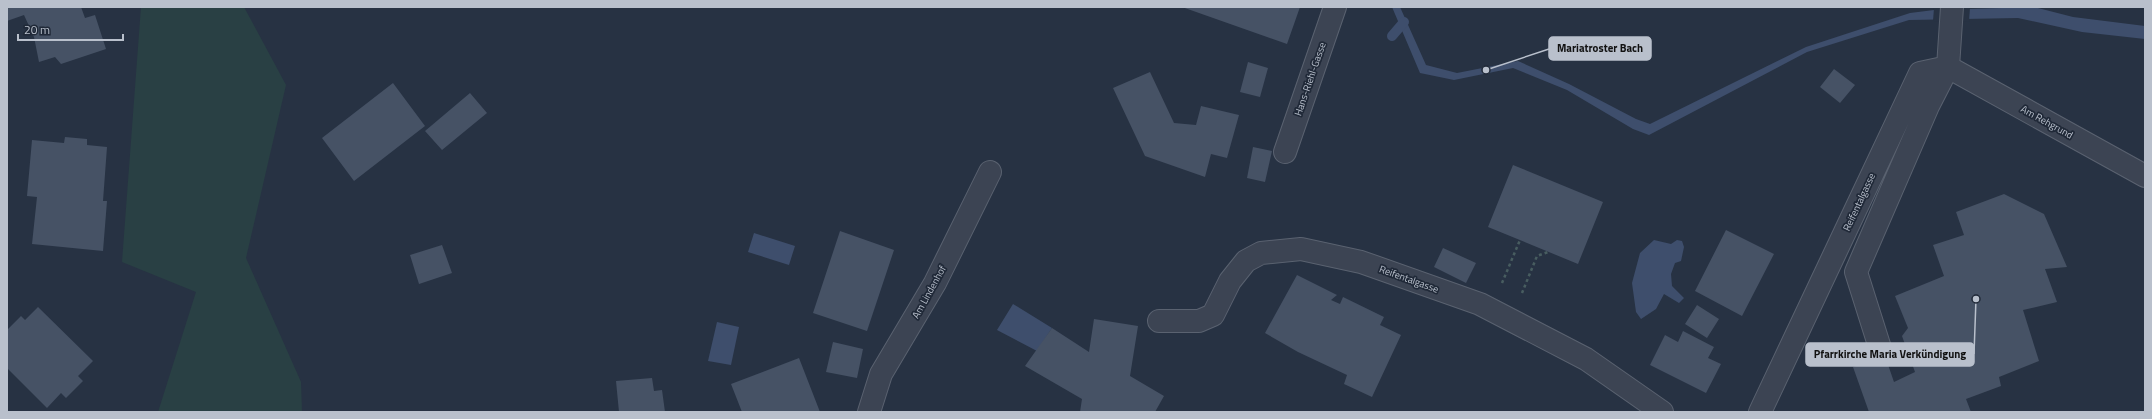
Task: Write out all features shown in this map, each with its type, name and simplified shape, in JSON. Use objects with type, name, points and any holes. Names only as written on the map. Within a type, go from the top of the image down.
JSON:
[{"type":"street","name":"Hans-Riehl-Gasse","points":[[1285,152],[1335,7]]},
{"type":"street","points":[[1880,348],[1856,272],[1928,106],[1948,67],[1952,7]]},
{"type":"street","name":"Am Rehgrund","points":[[1948,67],[2145,176]]},
{"type":"street","name":"Reifentalgasse","points":[[1760,412],[1920,74],[1948,67]]},
{"type":"street","name":"Am Lindenhof","points":[[869,412],[881,374],[935,282],[990,172]]},
{"type":"street","name":"Reifentalgasse","points":[[1159,321],[1199,321],[1213,315],[1230,281],[1246,261],[1261,253],[1301,249],[1361,262],[1491,310],[1586,359],[1662,412]]},
{"type":"path","points":[[1491,310],[1520,240]]},
{"type":"path","points":[[1510,320],[1537,256],[1548,252]]},
{"type":"green space","points":[[141,7],[244,7],[286,85],[246,258],[301,382],[302,412],[158,412],[196,292],[122,262]]},
{"type":"water","points":[[1392,7],[1400,7],[1426,65],[1457,73],[1518,61],[1569,84],[1636,119],[1650,124],[1806,47],[1910,13],[1934,10],[2034,7],[2073,17],[2145,26],[2145,39],[2082,32],[2018,18],[1909,20],[1807,52],[1649,135],[1633,129],[1567,90],[1513,68],[1454,80],[1420,73]]},
{"type":"water","points":[[754,233],[795,246],[789,265],[748,252]]},
{"type":"water","points":[[1654,240],[1671,244],[1677,240],[1682,241],[1684,247],[1681,261],[1675,263],[1671,274],[1672,286],[1684,298],[1679,303],[1664,294],[1656,309],[1641,319],[1636,312],[1632,283],[1640,253]]},
{"type":"water","points":[[1013,304],[1052,328],[1037,351],[997,330]]},
{"type":"water","points":[[717,322],[739,327],[731,365],[708,361]]},
{"type":"pier","points":[[1970,7],[1969,22],[1933,21],[1934,8]]},
{"type":"building","points":[[7,7],[81,7],[85,18],[95,15],[106,49],[61,64],[55,57],[39,62],[34,37],[24,15],[7,21]]},
{"type":"building","points":[[1182,7],[1300,7],[1287,44]]},
{"type":"building","points":[[1248,62],[1268,68],[1260,97],[1240,92]]},
{"type":"building","points":[[1834,69],[1855,85],[1840,103],[1820,87]]},
{"type":"building","points":[[1150,72],[1174,123],[1196,125],[1201,106],[1239,115],[1227,158],[1211,154],[1205,177],[1145,156],[1113,88]]},
{"type":"building","points":[[393,83],[425,126],[354,181],[322,138]]},
{"type":"building","points":[[470,93],[487,113],[442,150],[425,131]]},
{"type":"building","points":[[65,137],[87,139],[87,145],[107,147],[103,201],[107,201],[103,251],[32,244],[37,197],[27,196],[32,140],[64,143]]},
{"type":"building","points":[[1253,147],[1272,151],[1265,182],[1247,178]]},
{"type":"building","points":[[1513,165],[1603,202],[1578,264],[1488,227]]},
{"type":"building","points":[[2004,194],[2044,214],[2067,267],[2045,269],[2057,302],[2023,310],[2039,361],[1999,377],[2001,386],[1966,399],[1971,412],[1869,412],[1853,367],[1885,356],[1894,382],[1915,372],[1902,336],[1908,328],[1895,296],[1944,276],[1933,245],[1964,235],[1956,212]]},
{"type":"building","points":[[1726,230],[1774,254],[1742,316],[1695,291]]},
{"type":"building","points":[[840,231],[894,250],[867,331],[813,313]]},
{"type":"building","points":[[442,245],[452,273],[419,284],[410,255]]},
{"type":"building","points":[[1443,248],[1476,263],[1466,283],[1434,267]]},
{"type":"building","points":[[1297,275],[1337,295],[1331,300],[1340,304],[1343,297],[1384,317],[1380,325],[1401,335],[1372,397],[1344,384],[1347,375],[1298,352],[1265,333]]},
{"type":"building","points":[[1697,305],[1719,319],[1707,338],[1685,324]]},
{"type":"building","points":[[38,307],[93,361],[78,376],[83,381],[66,398],[61,393],[47,408],[7,368],[7,330],[21,316],[25,320]]},
{"type":"building","points":[[1094,319],[1138,326],[1130,376],[1164,396],[1155,412],[1080,412],[1082,399],[1025,366],[1052,328],[1089,352]]},
{"type":"building","points":[[1683,331],[1714,347],[1708,358],[1721,364],[1706,393],[1650,365],[1665,335],[1678,342]]},
{"type":"building","points":[[833,342],[863,349],[857,378],[826,372]]},
{"type":"building","points":[[799,358],[820,412],[742,412],[731,384]]},
{"type":"building","points":[[652,378],[654,391],[662,390],[665,412],[619,412],[616,381]]},
{"type":"waterway","points":[[1392,36],[1404,22]]},
{"type":"place","name":"Mariatroster Bach","points":[[1486,70]]},
{"type":"place","name":"Pfarrkirche Maria Verkündigung","points":[[1976,299]]}]
